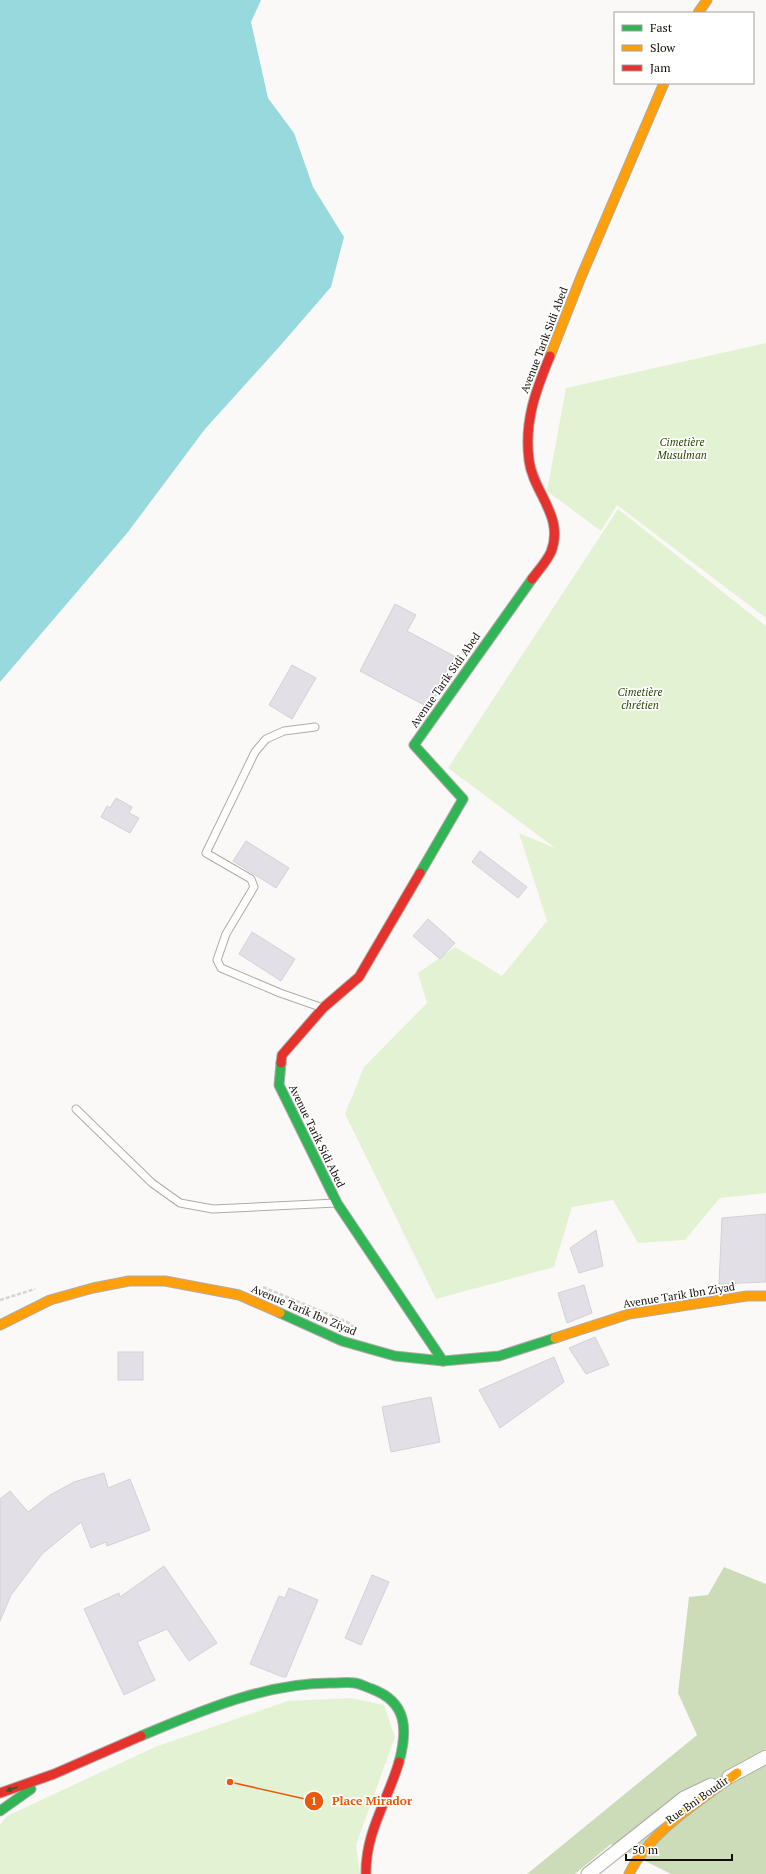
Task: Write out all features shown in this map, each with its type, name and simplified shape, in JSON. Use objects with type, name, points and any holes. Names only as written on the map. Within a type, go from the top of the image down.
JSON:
[{"type":"street","points":[[699,12],[707,0]]},
{"type":"street","name":"Avenue Tarik Sidi Abed","points":[[443,1361],[337,1203],[279,1085],[282,1055],[323,1008],[359,977],[463,798],[414,745],[551,552],[555,528],[549,506],[534,480],[528,460],[528,431],[534,395],[664,84]]},
{"type":"street","name":"Avenue Tarik Ibn Ziyad","points":[[0,1325],[50,1300],[93,1288],[129,1281],[165,1282],[239,1295],[342,1341],[395,1356],[443,1361],[499,1356],[629,1314],[747,1296],[766,1296]]},
{"type":"street","points":[[0,1793],[51,1775],[217,1706],[274,1690],[314,1682],[351,1682],[377,1689],[393,1700],[403,1717],[404,1739],[397,1769],[374,1829],[366,1856],[366,1874]]},
{"type":"street","name":"Rue Bni Boudir","points":[[602,1874],[631,1848],[689,1803],[766,1757]]},
{"type":"street","points":[[629,1874],[642,1852],[672,1824],[737,1773]]},
{"type":"street","name":"Rue Bni Boudir","points":[[588,1874],[684,1798],[737,1773]]},
{"type":"street","points":[[0,1811],[51,1775]]},
{"type":"lane","points":[[315,727],[284,731],[266,739],[255,752],[206,852],[252,879],[254,887],[226,934],[217,960],[221,968],[280,993],[323,1008]]},
{"type":"lane","points":[[76,1109],[152,1183],[180,1203],[213,1209],[337,1203]]},
{"type":"green space","name":"Cimetière Musulman","points":[[766,343],[766,618],[617,505],[601,531],[547,491],[566,388]]},
{"type":"green space","name":"Cimetière chrétien","points":[[618,509],[766,626],[766,1193],[720,1198],[685,1240],[638,1243],[613,1200],[572,1207],[554,1267],[436,1299],[345,1114],[364,1067],[427,1003],[418,973],[455,947],[502,976],[547,921],[519,833],[555,848],[448,768]]},
{"type":"green space","points":[[724,1567],[766,1584],[766,1874],[671,1874],[611,1844],[575,1874],[527,1874],[697,1735],[678,1693],[689,1597],[708,1595]]},
{"type":"green space","points":[[351,1698],[384,1705],[395,1737],[356,1845],[360,1874],[0,1874],[0,1825],[7,1816],[155,1747],[288,1701]]},
{"type":"water","points":[[0,0],[261,0],[251,22],[268,98],[294,133],[313,187],[344,237],[331,287],[205,429],[128,532],[0,682]]},
{"type":"building","points":[[395,604],[416,615],[407,631],[454,656],[443,678],[447,680],[428,707],[360,671]]},
{"type":"building","points":[[292,665],[316,678],[292,719],[269,705]]},
{"type":"building","points":[[116,798],[132,807],[129,813],[139,818],[130,833],[101,817],[107,806],[110,808]]},
{"type":"building","points":[[246,841],[289,868],[276,888],[233,861]]},
{"type":"building","points":[[480,851],[527,887],[518,898],[472,862]]},
{"type":"building","points":[[428,919],[455,943],[440,959],[413,936]]},
{"type":"building","points":[[252,932],[295,959],[281,981],[239,954]]},
{"type":"building","points":[[766,1214],[766,1282],[719,1284],[722,1218]]},
{"type":"building","points":[[596,1230],[603,1266],[579,1273],[570,1248]]},
{"type":"building","points":[[584,1285],[592,1313],[567,1323],[558,1293]]},
{"type":"building","points":[[595,1337],[609,1365],[586,1374],[569,1348]]},
{"type":"building","points":[[118,1352],[143,1352],[143,1380],[118,1380]]},
{"type":"building","points":[[554,1357],[564,1382],[500,1428],[479,1390]]},
{"type":"building","points":[[431,1397],[440,1442],[391,1452],[382,1407]]},
{"type":"building","points":[[104,1473],[108,1488],[130,1479],[150,1530],[107,1546],[106,1542],[91,1548],[81,1522],[42,1554],[11,1595],[0,1621],[0,1499],[10,1491],[28,1512],[50,1495],[74,1482]]},
{"type":"building","points":[[164,1566],[217,1643],[189,1661],[167,1629],[137,1642],[155,1680],[124,1695],[84,1609],[119,1593],[120,1597]]},
{"type":"building","points":[[372,1575],[389,1582],[361,1645],[345,1638]]},
{"type":"building","points":[[289,1588],[318,1600],[286,1677],[283,1677],[250,1664],[279,1596],[285,1598]]},
{"type":"traffic: fast","points":[[420,873],[463,799],[414,745],[532,579]]},
{"type":"traffic: fast","points":[[281,1063],[279,1085],[337,1203],[443,1361]]},
{"type":"traffic: fast","points":[[280,1313],[342,1341],[395,1356],[443,1361],[499,1356],[555,1338]]},
{"type":"traffic: fast","points":[[141,1736],[211,1708],[259,1693],[284,1687],[308,1684],[357,1683],[384,1695],[392,1701],[398,1709],[404,1728],[404,1738],[399,1762]]},
{"type":"traffic: fast","points":[[0,1811],[31,1789]]},
{"type":"traffic: slow","points":[[699,12],[707,0]]},
{"type":"traffic: slow","points":[[550,356],[581,277],[664,84]]},
{"type":"traffic: slow","points":[[0,1325],[50,1300],[93,1288],[129,1281],[165,1281],[239,1295],[280,1313]]},
{"type":"traffic: slow","points":[[555,1338],[629,1314],[747,1296],[766,1296]]},
{"type":"traffic: slow","points":[[629,1874],[649,1844],[662,1831],[692,1806],[737,1773]]},
{"type":"traffic: jam","points":[[532,579],[551,552],[554,539],[554,527],[551,516],[532,472],[528,446],[528,432],[532,406],[550,356]]},
{"type":"traffic: jam","points":[[281,1063],[282,1055],[323,1008],[359,977],[420,873]]},
{"type":"traffic: jam","points":[[0,1793],[54,1774],[141,1736]]},
{"type":"traffic: jam","points":[[366,1874],[369,1845],[373,1831],[399,1762]]},
{"type":"place","name":"Place Mirador","points":[[230,1782]]}]
